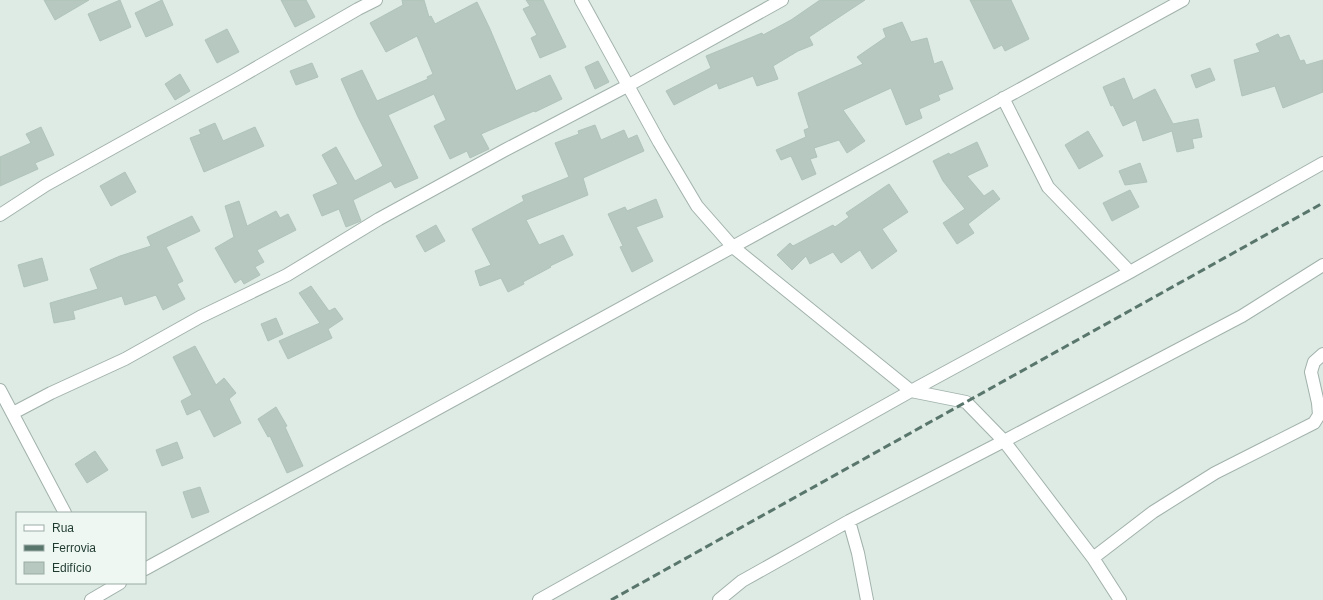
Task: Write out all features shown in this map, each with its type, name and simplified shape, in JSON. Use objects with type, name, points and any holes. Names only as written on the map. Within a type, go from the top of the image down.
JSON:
[{"type":"street","points":[[0,214],[46,185],[376,0]]},
{"type":"street","points":[[581,0],[697,206],[732,247],[912,391],[966,402],[1004,441],[1093,558],[1120,600]]},
{"type":"street","points":[[13,413],[51,393],[125,359],[200,318],[287,275],[379,219],[505,150],[629,85],[782,0]]},
{"type":"street","points":[[146,569],[1183,0]]},
{"type":"street","points":[[1003,98],[1048,187],[1130,272]]},
{"type":"street","points":[[539,600],[912,391],[1130,272],[1323,163]]},
{"type":"street","points":[[719,600],[742,581],[849,521],[1242,316],[1323,265]]},
{"type":"street","points":[[1093,558],[1153,512],[1214,473],[1314,422],[1319,415],[1318,403],[1311,372],[1314,362],[1323,354]]},
{"type":"street","points":[[0,390],[64,512]]},
{"type":"street","points":[[849,521],[858,553],[867,600]]},
{"type":"street","points":[[91,600],[110,591],[119,584]]},
{"type":"building","points":[[44,0],[89,0],[55,20]]},
{"type":"building","points":[[120,0],[131,27],[100,41],[88,14]]},
{"type":"building","points":[[162,0],[173,25],[146,37],[135,13]]},
{"type":"building","points":[[281,0],[306,0],[315,17],[295,27]]},
{"type":"building","points":[[402,0],[424,0],[429,17],[431,16],[435,24],[477,2],[516,91],[550,75],[562,99],[535,112],[534,111],[481,134],[489,149],[470,158],[467,151],[450,159],[434,126],[446,120],[434,94],[388,115],[418,178],[395,188],[391,181],[353,200],[361,221],[346,227],[339,209],[322,216],[313,195],[338,184],[322,155],[336,147],[355,181],[383,166],[358,117],[341,79],[362,70],[377,101],[428,79],[427,77],[433,74],[417,36],[386,52],[370,23],[403,5]]},
{"type":"building","points":[[526,0],[543,0],[566,47],[540,58],[531,38],[537,35],[523,9],[530,6]]},
{"type":"building","points":[[820,0],[865,0],[809,37],[813,45],[798,51],[773,66],[778,79],[757,86],[753,76],[719,89],[717,83],[674,105],[666,91],[711,68],[706,56],[762,33],[763,35],[791,20]]},
{"type":"building","points":[[970,0],[1011,0],[1029,39],[1005,51],[1002,45],[994,49]]},
{"type":"building","points":[[902,22],[911,42],[927,38],[934,64],[942,61],[953,89],[938,95],[940,100],[919,109],[922,118],[906,125],[891,88],[843,110],[865,141],[847,153],[839,140],[814,148],[817,157],[810,159],[816,174],[802,180],[791,156],[781,160],[776,150],[806,137],[804,130],[809,128],[798,93],[863,64],[857,57],[886,37],[883,29]]},
{"type":"building","points":[[227,29],[239,52],[217,63],[205,40]]},
{"type":"building","points":[[1278,34],[1280,38],[1289,35],[1300,61],[1304,60],[1306,65],[1323,60],[1323,92],[1283,108],[1275,86],[1242,96],[1234,60],[1260,52],[1256,44]]},
{"type":"building","points":[[598,61],[609,82],[595,89],[585,67]]},
{"type":"building","points":[[312,63],[318,77],[296,85],[290,71]]},
{"type":"building","points":[[1210,68],[1215,80],[1196,88],[1191,75]]},
{"type":"building","points":[[180,74],[190,91],[175,100],[165,84]]},
{"type":"building","points":[[1124,78],[1133,100],[1155,89],[1173,124],[1198,119],[1202,137],[1192,139],[1194,148],[1177,152],[1172,131],[1143,141],[1136,120],[1123,126],[1113,105],[1111,106],[1103,87]]},
{"type":"building","points":[[215,123],[223,141],[255,127],[264,146],[204,172],[190,138],[201,134],[199,130]]},
{"type":"building","points":[[595,125],[601,140],[624,130],[628,139],[637,135],[644,151],[583,178],[588,195],[526,220],[539,245],[563,235],[573,255],[550,266],[551,267],[523,282],[524,284],[508,292],[501,278],[480,286],[475,271],[491,265],[472,229],[524,201],[522,196],[569,177],[555,143],[579,134],[578,131]]},
{"type":"building","points":[[41,127],[54,155],[35,163],[38,169],[0,186],[0,157],[31,143],[26,134]]},
{"type":"building","points":[[1088,131],[1103,156],[1079,169],[1065,145]]},
{"type":"building","points":[[977,142],[988,166],[967,176],[984,196],[993,190],[1000,199],[968,224],[974,233],[957,244],[943,223],[965,209],[943,181],[933,161],[949,153],[950,155]]},
{"type":"building","points":[[1140,163],[1147,182],[1125,185],[1119,171]]},
{"type":"building","points":[[125,172],[136,192],[111,206],[100,186]]},
{"type":"building","points":[[889,184],[908,212],[882,229],[897,251],[872,269],[860,250],[841,263],[833,252],[810,264],[806,256],[792,270],[777,255],[790,243],[793,246],[833,225],[835,227],[849,217],[846,213]]},
{"type":"building","points":[[1130,190],[1139,207],[1112,221],[1103,203]]},
{"type":"building","points":[[656,199],[663,217],[636,227],[653,261],[632,272],[620,247],[623,246],[608,214],[625,207],[627,211]]},
{"type":"building","points":[[239,201],[247,226],[276,211],[280,218],[288,214],[296,230],[257,250],[264,262],[255,267],[260,275],[244,284],[241,279],[235,283],[215,248],[234,237],[225,206]]},
{"type":"building","points":[[192,216],[200,231],[166,247],[183,281],[177,284],[185,299],[163,310],[156,295],[125,305],[122,296],[73,311],[75,319],[54,323],[50,303],[98,289],[90,269],[120,256],[151,246],[147,237]]},
{"type":"building","points":[[436,225],[445,241],[425,252],[416,236]]},
{"type":"building","points":[[42,258],[48,280],[24,287],[18,265]]},
{"type":"building","points":[[311,286],[329,311],[335,308],[343,319],[328,329],[332,338],[288,359],[279,341],[320,323],[299,293]]},
{"type":"building","points":[[276,318],[283,334],[268,341],[261,324]]},
{"type":"building","points":[[195,346],[216,385],[224,378],[236,393],[229,399],[241,423],[214,437],[200,409],[187,415],[181,401],[192,395],[173,357]]},
{"type":"building","points":[[276,407],[287,426],[285,427],[303,466],[287,473],[270,436],[268,437],[258,419]]},
{"type":"building","points":[[177,442],[183,458],[162,466],[156,450]]},
{"type":"building","points":[[95,451],[108,470],[87,483],[75,464]]},
{"type":"building","points":[[200,487],[209,512],[192,518],[183,492]]},
{"type":"railway","points":[[611,600],[1323,203]]}]
